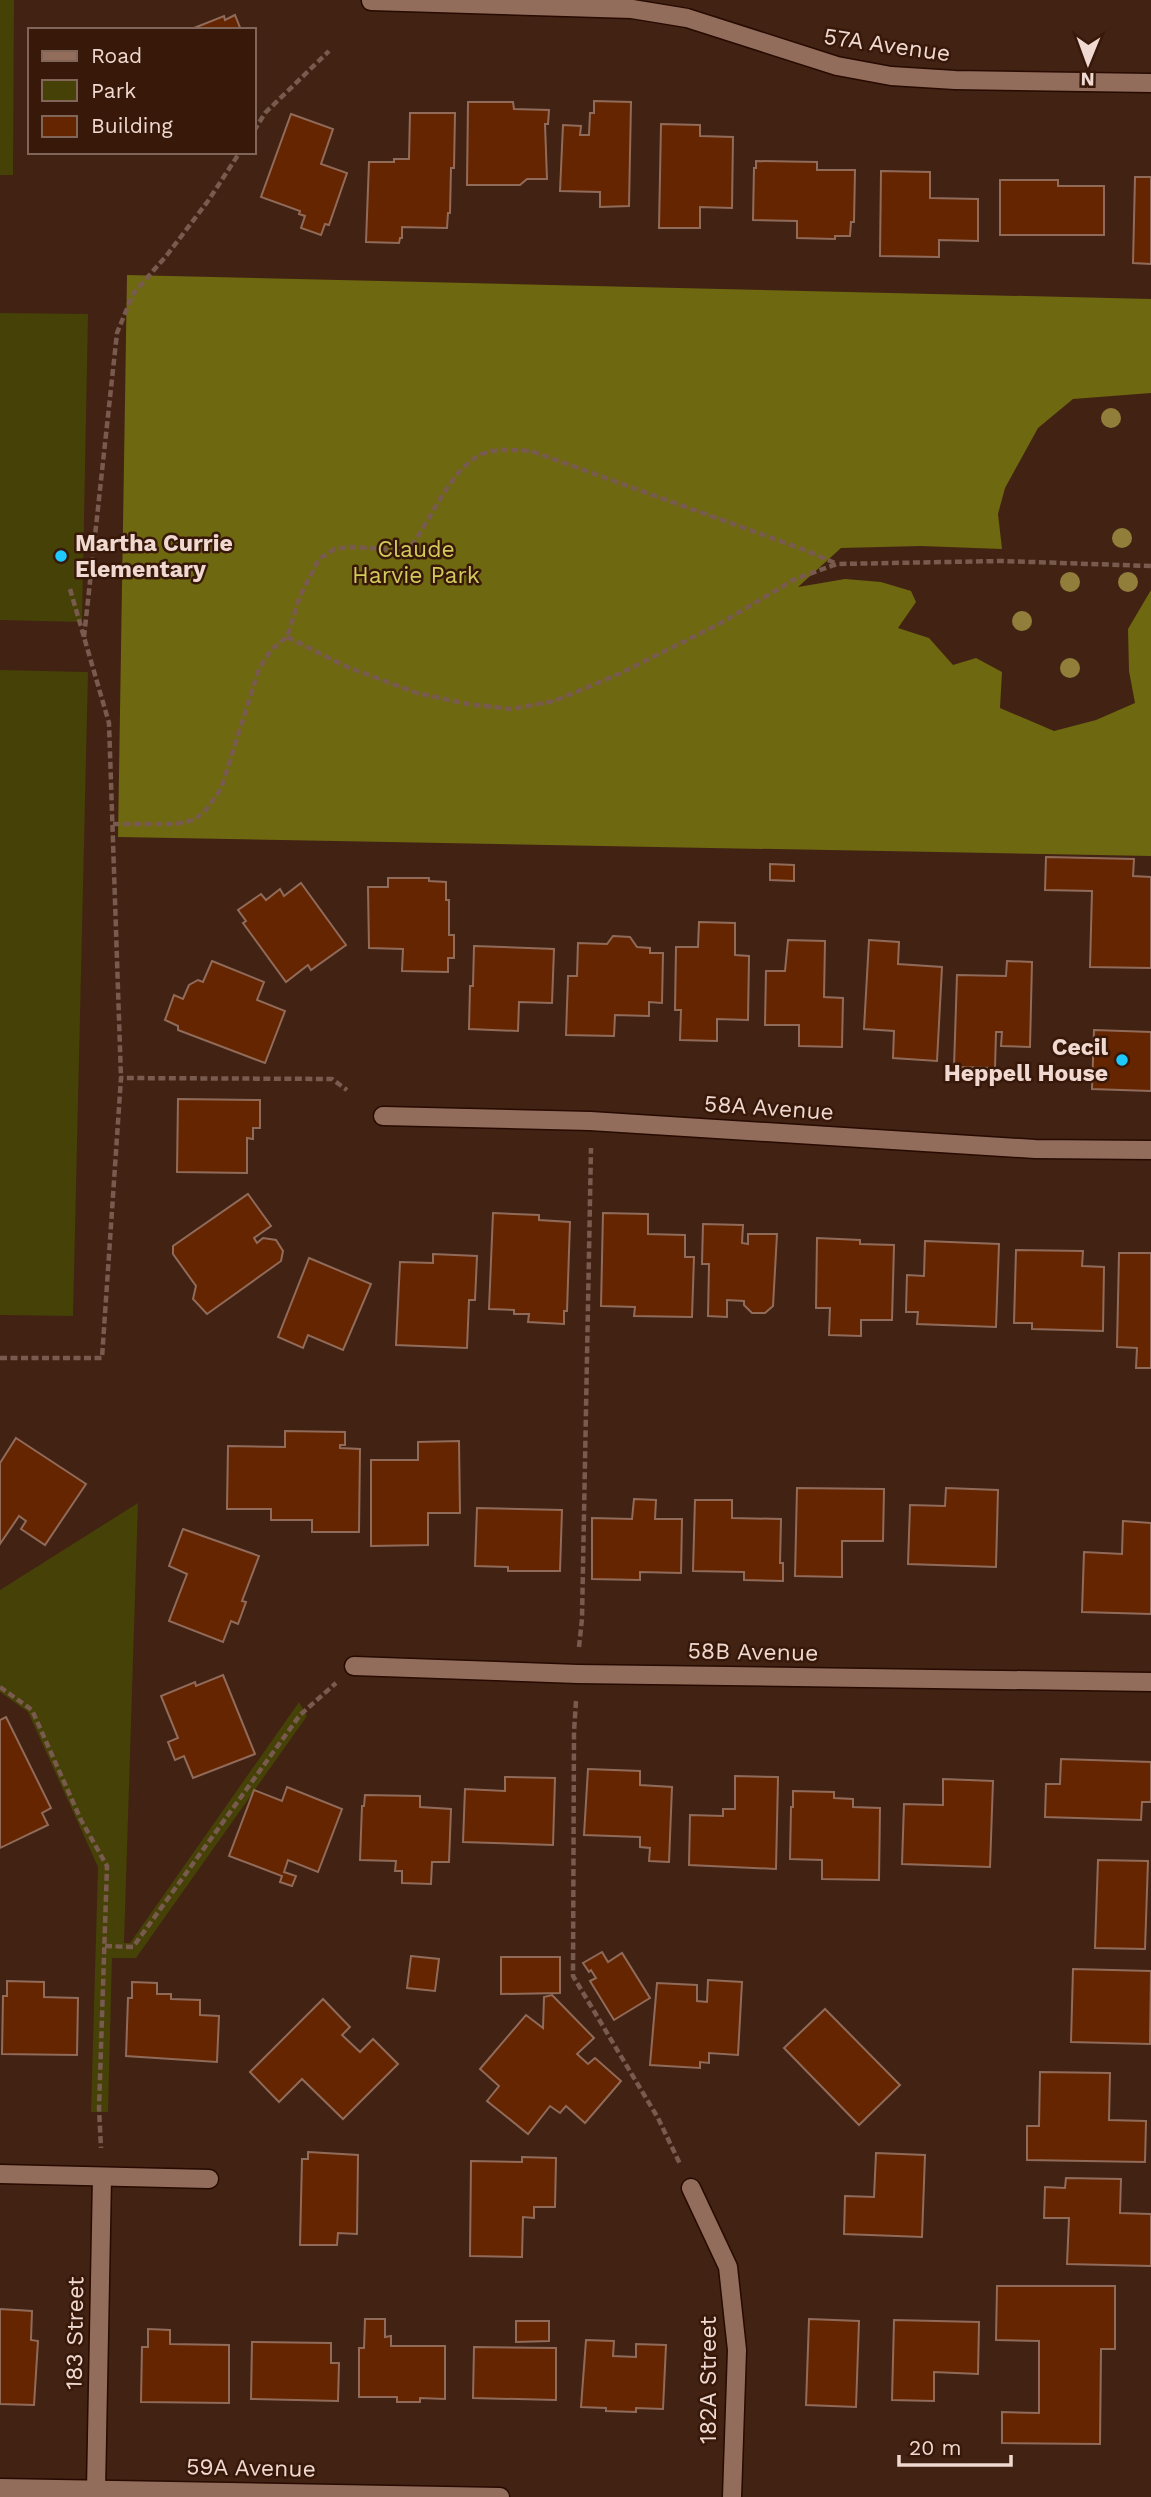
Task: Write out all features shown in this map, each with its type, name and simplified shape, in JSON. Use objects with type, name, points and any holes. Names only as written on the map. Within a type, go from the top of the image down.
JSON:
[{"type":"street","name":"57A Avenue","points":[[371,1],[574,3],[632,9],[687,18],[836,66],[891,76],[956,80],[1151,83]]},
{"type":"street","name":"58A Avenue","points":[[383,1116],[590,1121],[1035,1149],[1151,1150]]},
{"type":"street","name":"58B Avenue","points":[[354,1666],[578,1674],[1151,1682]]},
{"type":"street","points":[[0,2174],[209,2179]]},
{"type":"street","name":"183 Street","points":[[96,2490],[102,2177]]},
{"type":"street","name":"182A Street","points":[[691,2188],[729,2267],[737,2350],[732,2497]]},
{"type":"street","name":"59A Avenue","points":[[0,2488],[500,2497]]},
{"type":"path","points":[[256,128],[265,113],[330,51]]},
{"type":"path","points":[[84,637],[117,333],[133,294],[208,201],[239,154]]},
{"type":"path","points":[[113,824],[175,824],[194,820],[206,810],[221,789],[259,669],[271,650],[287,637],[300,596],[319,559],[335,549],[400,550],[412,545],[463,466],[483,454],[505,450],[531,451],[837,564]]},
{"type":"path","points":[[287,637],[345,666],[417,693],[468,704],[511,709],[554,701],[617,675],[721,623],[795,579],[837,564],[1002,561],[1151,566]]},
{"type":"path","points":[[0,1358],[102,1358],[121,1078],[109,723],[70,589]]},
{"type":"path","points":[[121,1078],[332,1079],[347,1090]]},
{"type":"path","points":[[579,1653],[582,1619],[592,1148]]},
{"type":"path","points":[[105,1946],[132,1947],[300,1716],[354,1666]]},
{"type":"path","points":[[0,1687],[32,1710],[81,1820],[107,1866],[99,2108],[102,2177]]},
{"type":"path","points":[[576,1700],[573,1976],[662,2125],[691,2188]]},
{"type":"green space","points":[[0,0],[14,0],[13,175],[0,175]]},
{"type":"green space","name":"Claude Harvie Park","points":[[127,275],[1151,299],[1151,393],[1073,399],[1038,428],[1005,488],[998,514],[1002,549],[921,546],[841,548],[798,587],[845,579],[881,582],[911,591],[916,602],[898,628],[929,638],[953,665],[976,658],[1002,672],[1000,708],[1054,731],[1096,720],[1135,703],[1129,671],[1128,629],[1151,590],[1151,856],[118,837]]},
{"type":"green space","points":[[0,313],[88,314],[82,622],[0,620]]},
{"type":"green space","points":[[0,670],[88,672],[73,1316],[0,1315]]},
{"type":"green space","points":[[138,1503],[124,1943],[130,1943],[299,1702],[307,1716],[136,1958],[112,1958],[108,2112],[91,2112],[98,1867],[28,1712],[0,1692],[0,1590]]},
{"type":"building","points":[[235,15],[240,28],[194,28],[224,16],[225,20]]},
{"type":"building","points":[[594,101],[631,102],[629,206],[600,207],[600,192],[560,191],[563,125],[581,126],[580,135],[589,135],[590,113],[594,113]]},
{"type":"building","points":[[468,102],[513,102],[514,109],[549,110],[548,124],[545,124],[547,179],[527,179],[520,185],[467,185]]},
{"type":"building","points":[[410,113],[455,113],[454,168],[451,168],[447,228],[402,227],[399,243],[366,242],[369,162],[409,159]]},
{"type":"building","points":[[291,114],[333,129],[321,164],[347,173],[329,225],[325,224],[321,235],[301,228],[305,216],[299,214],[300,211],[261,197]]},
{"type":"building","points":[[661,124],[700,125],[700,136],[733,137],[732,208],[700,207],[700,228],[659,228]]},
{"type":"building","points":[[756,161],[817,162],[817,170],[855,170],[854,222],[851,222],[850,236],[835,236],[835,239],[797,238],[797,221],[753,220]]},
{"type":"building","points":[[881,171],[930,172],[930,198],[978,199],[978,241],[939,240],[939,257],[880,256]]},
{"type":"building","points":[[1135,177],[1151,177],[1151,264],[1133,263]]},
{"type":"building","points":[[1000,180],[1058,180],[1058,186],[1104,186],[1104,235],[1000,235]]},
{"type":"building","points":[[1046,857],[1134,859],[1133,876],[1151,877],[1151,968],[1090,967],[1092,891],[1045,890]]},
{"type":"building","points":[[770,864],[794,865],[794,881],[770,880]]},
{"type":"building","points":[[388,878],[429,878],[429,881],[446,882],[449,935],[454,935],[454,958],[448,958],[448,972],[402,971],[403,949],[369,948],[368,887],[388,887]]},
{"type":"building","points":[[301,883],[346,945],[311,970],[308,965],[286,982],[243,923],[246,921],[238,910],[261,894],[266,900],[280,889],[284,896]]},
{"type":"building","points":[[699,922],[735,923],[735,955],[749,956],[748,1020],[717,1019],[717,1041],[680,1040],[681,1010],[675,1010],[676,947],[698,947]]},
{"type":"building","points":[[613,936],[630,937],[637,947],[650,948],[650,953],[663,953],[662,1003],[649,1002],[649,1016],[615,1015],[614,1036],[566,1035],[568,976],[577,976],[578,943],[607,944]]},
{"type":"building","points":[[788,940],[825,941],[824,997],[843,998],[842,1047],[799,1046],[799,1025],[765,1025],[766,971],[785,971]]},
{"type":"building","points":[[869,940],[899,942],[898,964],[942,967],[937,1061],[893,1058],[894,1031],[864,1029]]},
{"type":"building","points":[[474,946],[554,949],[552,1003],[519,1002],[518,1031],[469,1029]]},
{"type":"building","points":[[212,961],[264,982],[257,1000],[285,1011],[265,1063],[178,1030],[178,1026],[165,1020],[174,995],[183,999],[189,985],[198,980],[203,982]]},
{"type":"building","points":[[1007,961],[1032,962],[1030,1047],[1001,1046],[1002,1032],[996,1032],[995,1068],[954,1067],[957,975],[1006,976]]},
{"type":"building","name":"Cecil Heppell House","points":[[1094,1030],[1151,1032],[1151,1091],[1092,1089]]},
{"type":"building","points":[[178,1099],[260,1100],[260,1128],[253,1128],[253,1139],[247,1138],[247,1173],[177,1172]]},
{"type":"building","points":[[248,1194],[271,1226],[254,1238],[257,1243],[263,1238],[276,1240],[283,1251],[281,1261],[207,1314],[193,1299],[196,1286],[173,1254],[173,1246]]},
{"type":"building","points":[[493,1213],[539,1215],[539,1220],[570,1222],[567,1311],[564,1311],[564,1324],[528,1322],[529,1314],[514,1314],[514,1310],[489,1309]]},
{"type":"building","points":[[603,1213],[648,1214],[648,1234],[685,1235],[685,1257],[694,1257],[692,1317],[634,1316],[635,1307],[601,1306]]},
{"type":"building","points":[[703,1224],[743,1225],[742,1243],[748,1244],[748,1234],[777,1234],[773,1306],[765,1313],[752,1313],[744,1305],[744,1301],[727,1300],[727,1317],[708,1316],[709,1264],[702,1264]]},
{"type":"building","points":[[817,1238],[894,1245],[892,1320],[861,1320],[861,1336],[829,1335],[830,1308],[816,1308]]},
{"type":"building","points":[[925,1241],[999,1244],[996,1327],[917,1324],[918,1312],[906,1312],[907,1275],[924,1276]]},
{"type":"building","points":[[1016,1250],[1083,1251],[1082,1266],[1104,1267],[1103,1331],[1032,1329],[1032,1323],[1014,1323]]},
{"type":"building","points":[[1119,1253],[1151,1253],[1151,1368],[1136,1368],[1137,1348],[1117,1347]]},
{"type":"building","points":[[433,1254],[477,1256],[475,1300],[469,1300],[467,1348],[396,1345],[400,1262],[433,1263]]},
{"type":"building","points":[[309,1258],[371,1284],[343,1350],[308,1335],[303,1348],[278,1337]]},
{"type":"building","points":[[285,1431],[345,1432],[345,1445],[340,1445],[340,1448],[360,1449],[359,1532],[312,1532],[312,1520],[271,1520],[271,1509],[227,1509],[228,1446],[285,1447]]},
{"type":"building","points":[[16,1438],[86,1484],[45,1545],[21,1529],[26,1521],[19,1516],[0,1544],[0,1463]]},
{"type":"building","points":[[459,1441],[460,1513],[428,1513],[428,1545],[371,1546],[371,1460],[418,1460],[418,1442]]},
{"type":"building","points":[[797,1488],[884,1489],[883,1541],[842,1541],[842,1577],[795,1576]]},
{"type":"building","points":[[946,1488],[998,1490],[996,1567],[908,1564],[910,1505],[945,1506]]},
{"type":"building","points":[[634,1499],[656,1500],[655,1519],[682,1519],[681,1573],[640,1572],[640,1580],[592,1579],[592,1518],[632,1519]]},
{"type":"building","points":[[695,1500],[732,1500],[732,1518],[781,1519],[780,1563],[783,1563],[783,1581],[744,1580],[744,1572],[693,1571]]},
{"type":"building","points":[[477,1508],[562,1510],[560,1571],[508,1571],[508,1567],[475,1566]]},
{"type":"building","points":[[1123,1521],[1151,1523],[1151,1614],[1082,1612],[1084,1552],[1122,1554]]},
{"type":"building","points":[[183,1529],[259,1556],[242,1601],[246,1602],[238,1624],[231,1621],[223,1642],[169,1621],[187,1574],[169,1566]]},
{"type":"building","points":[[223,1675],[255,1754],[193,1778],[184,1756],[175,1760],[168,1742],[178,1738],[161,1696],[195,1682],[196,1686]]},
{"type":"building","points":[[6,1717],[51,1808],[42,1813],[48,1825],[0,1848],[0,1720]]},
{"type":"building","points":[[1061,1759],[1151,1762],[1151,1802],[1142,1802],[1141,1820],[1045,1817],[1046,1784],[1060,1784]]},
{"type":"building","points":[[588,1769],[640,1771],[640,1785],[672,1787],[669,1862],[649,1861],[650,1848],[640,1847],[640,1837],[584,1835]]},
{"type":"building","points":[[735,1776],[778,1777],[776,1869],[689,1865],[690,1815],[723,1816],[723,1809],[735,1809]]},
{"type":"building","points":[[505,1777],[555,1778],[553,1845],[463,1842],[465,1789],[505,1791]]},
{"type":"building","points":[[943,1779],[993,1781],[990,1867],[902,1864],[904,1804],[943,1805]]},
{"type":"building","points":[[287,1787],[342,1809],[318,1872],[288,1860],[284,1872],[296,1876],[292,1886],[280,1882],[282,1876],[229,1856],[254,1790],[282,1801]]},
{"type":"building","points":[[793,1791],[834,1792],[834,1798],[853,1799],[853,1807],[880,1808],[879,1880],[822,1879],[822,1860],[790,1859]]},
{"type":"building","points":[[365,1795],[420,1796],[420,1807],[451,1809],[449,1862],[432,1862],[431,1884],[402,1883],[402,1871],[395,1871],[396,1861],[360,1860],[362,1806]]},
{"type":"building","points":[[1098,1860],[1148,1861],[1145,1949],[1095,1948]]},
{"type":"building","points":[[602,1952],[608,1962],[622,1953],[650,1998],[614,2020],[590,1981],[596,1978],[583,1963]]},
{"type":"building","points":[[411,1956],[439,1959],[435,1991],[407,1988]]},
{"type":"building","points":[[501,1957],[560,1957],[560,1993],[501,1994]]},
{"type":"building","points":[[1073,1969],[1151,1971],[1150,2044],[1071,2042]]},
{"type":"building","points":[[708,1980],[742,1982],[738,2055],[709,2053],[709,2063],[700,2062],[700,2068],[650,2065],[657,1983],[697,1985],[697,2001],[707,2002]]},
{"type":"building","points":[[7,1981],[44,1982],[44,1997],[78,1998],[77,2055],[2,2054],[3,1996],[7,1996]]},
{"type":"building","points":[[132,1982],[157,1983],[157,1994],[171,1994],[171,1999],[200,2000],[200,2015],[219,2016],[217,2062],[126,2056],[128,1998],[132,1998]]},
{"type":"building","points":[[552,1995],[594,2038],[577,2054],[588,2064],[595,2058],[621,2081],[585,2123],[566,2106],[560,2113],[550,2106],[528,2134],[487,2101],[499,2086],[480,2069],[526,2015],[543,2028],[544,1997]]},
{"type":"building","points":[[323,1999],[350,2027],[342,2035],[360,2052],[373,2039],[398,2064],[343,2119],[302,2079],[279,2102],[250,2072]]},
{"type":"building","points":[[825,2009],[900,2085],[859,2125],[784,2048]]},
{"type":"building","points":[[1040,2072],[1110,2073],[1109,2120],[1146,2121],[1145,2162],[1027,2160],[1027,2126],[1039,2126]]},
{"type":"building","points":[[308,2152],[358,2155],[357,2234],[338,2233],[337,2245],[300,2245],[302,2159],[308,2159]]},
{"type":"building","points":[[876,2153],[925,2155],[922,2237],[844,2234],[845,2196],[874,2197]]},
{"type":"building","points":[[522,2157],[556,2158],[555,2207],[534,2207],[534,2218],[523,2217],[522,2257],[470,2256],[471,2161],[522,2162]]},
{"type":"building","points":[[1066,2178],[1121,2179],[1120,2213],[1151,2214],[1151,2266],[1067,2264],[1069,2218],[1044,2218],[1045,2187],[1065,2188]]},
{"type":"building","points":[[997,2286],[1115,2286],[1115,2349],[1101,2349],[1100,2444],[1002,2443],[1002,2412],[1039,2413],[1039,2341],[996,2340]]},
{"type":"building","points":[[0,2309],[32,2311],[31,2340],[38,2341],[34,2405],[0,2404]]},
{"type":"building","points":[[365,2319],[385,2319],[385,2337],[391,2336],[391,2346],[445,2346],[445,2399],[420,2398],[420,2402],[397,2402],[397,2397],[359,2397],[359,2348],[364,2348]]},
{"type":"building","points":[[809,2319],[859,2321],[856,2407],[806,2405]]},
{"type":"building","points":[[894,2320],[979,2322],[978,2374],[934,2372],[934,2401],[892,2400]]},
{"type":"building","points":[[516,2321],[549,2321],[549,2341],[516,2342]]},
{"type":"building","points":[[148,2329],[170,2330],[170,2344],[229,2345],[229,2403],[141,2402],[142,2347],[148,2347]]},
{"type":"building","points":[[586,2340],[614,2341],[613,2356],[636,2357],[636,2344],[666,2345],[663,2409],[636,2408],[636,2412],[581,2407]]},
{"type":"building","points":[[252,2342],[331,2343],[331,2363],[339,2363],[338,2401],[251,2399]]},
{"type":"building","points":[[474,2347],[556,2348],[556,2400],[473,2398]]},
{"type":"place","name":"Martha Currie Elementary","points":[[61,556]]},
{"type":"place","name":"Cecil Heppell House","points":[[1122,1060]]}]
